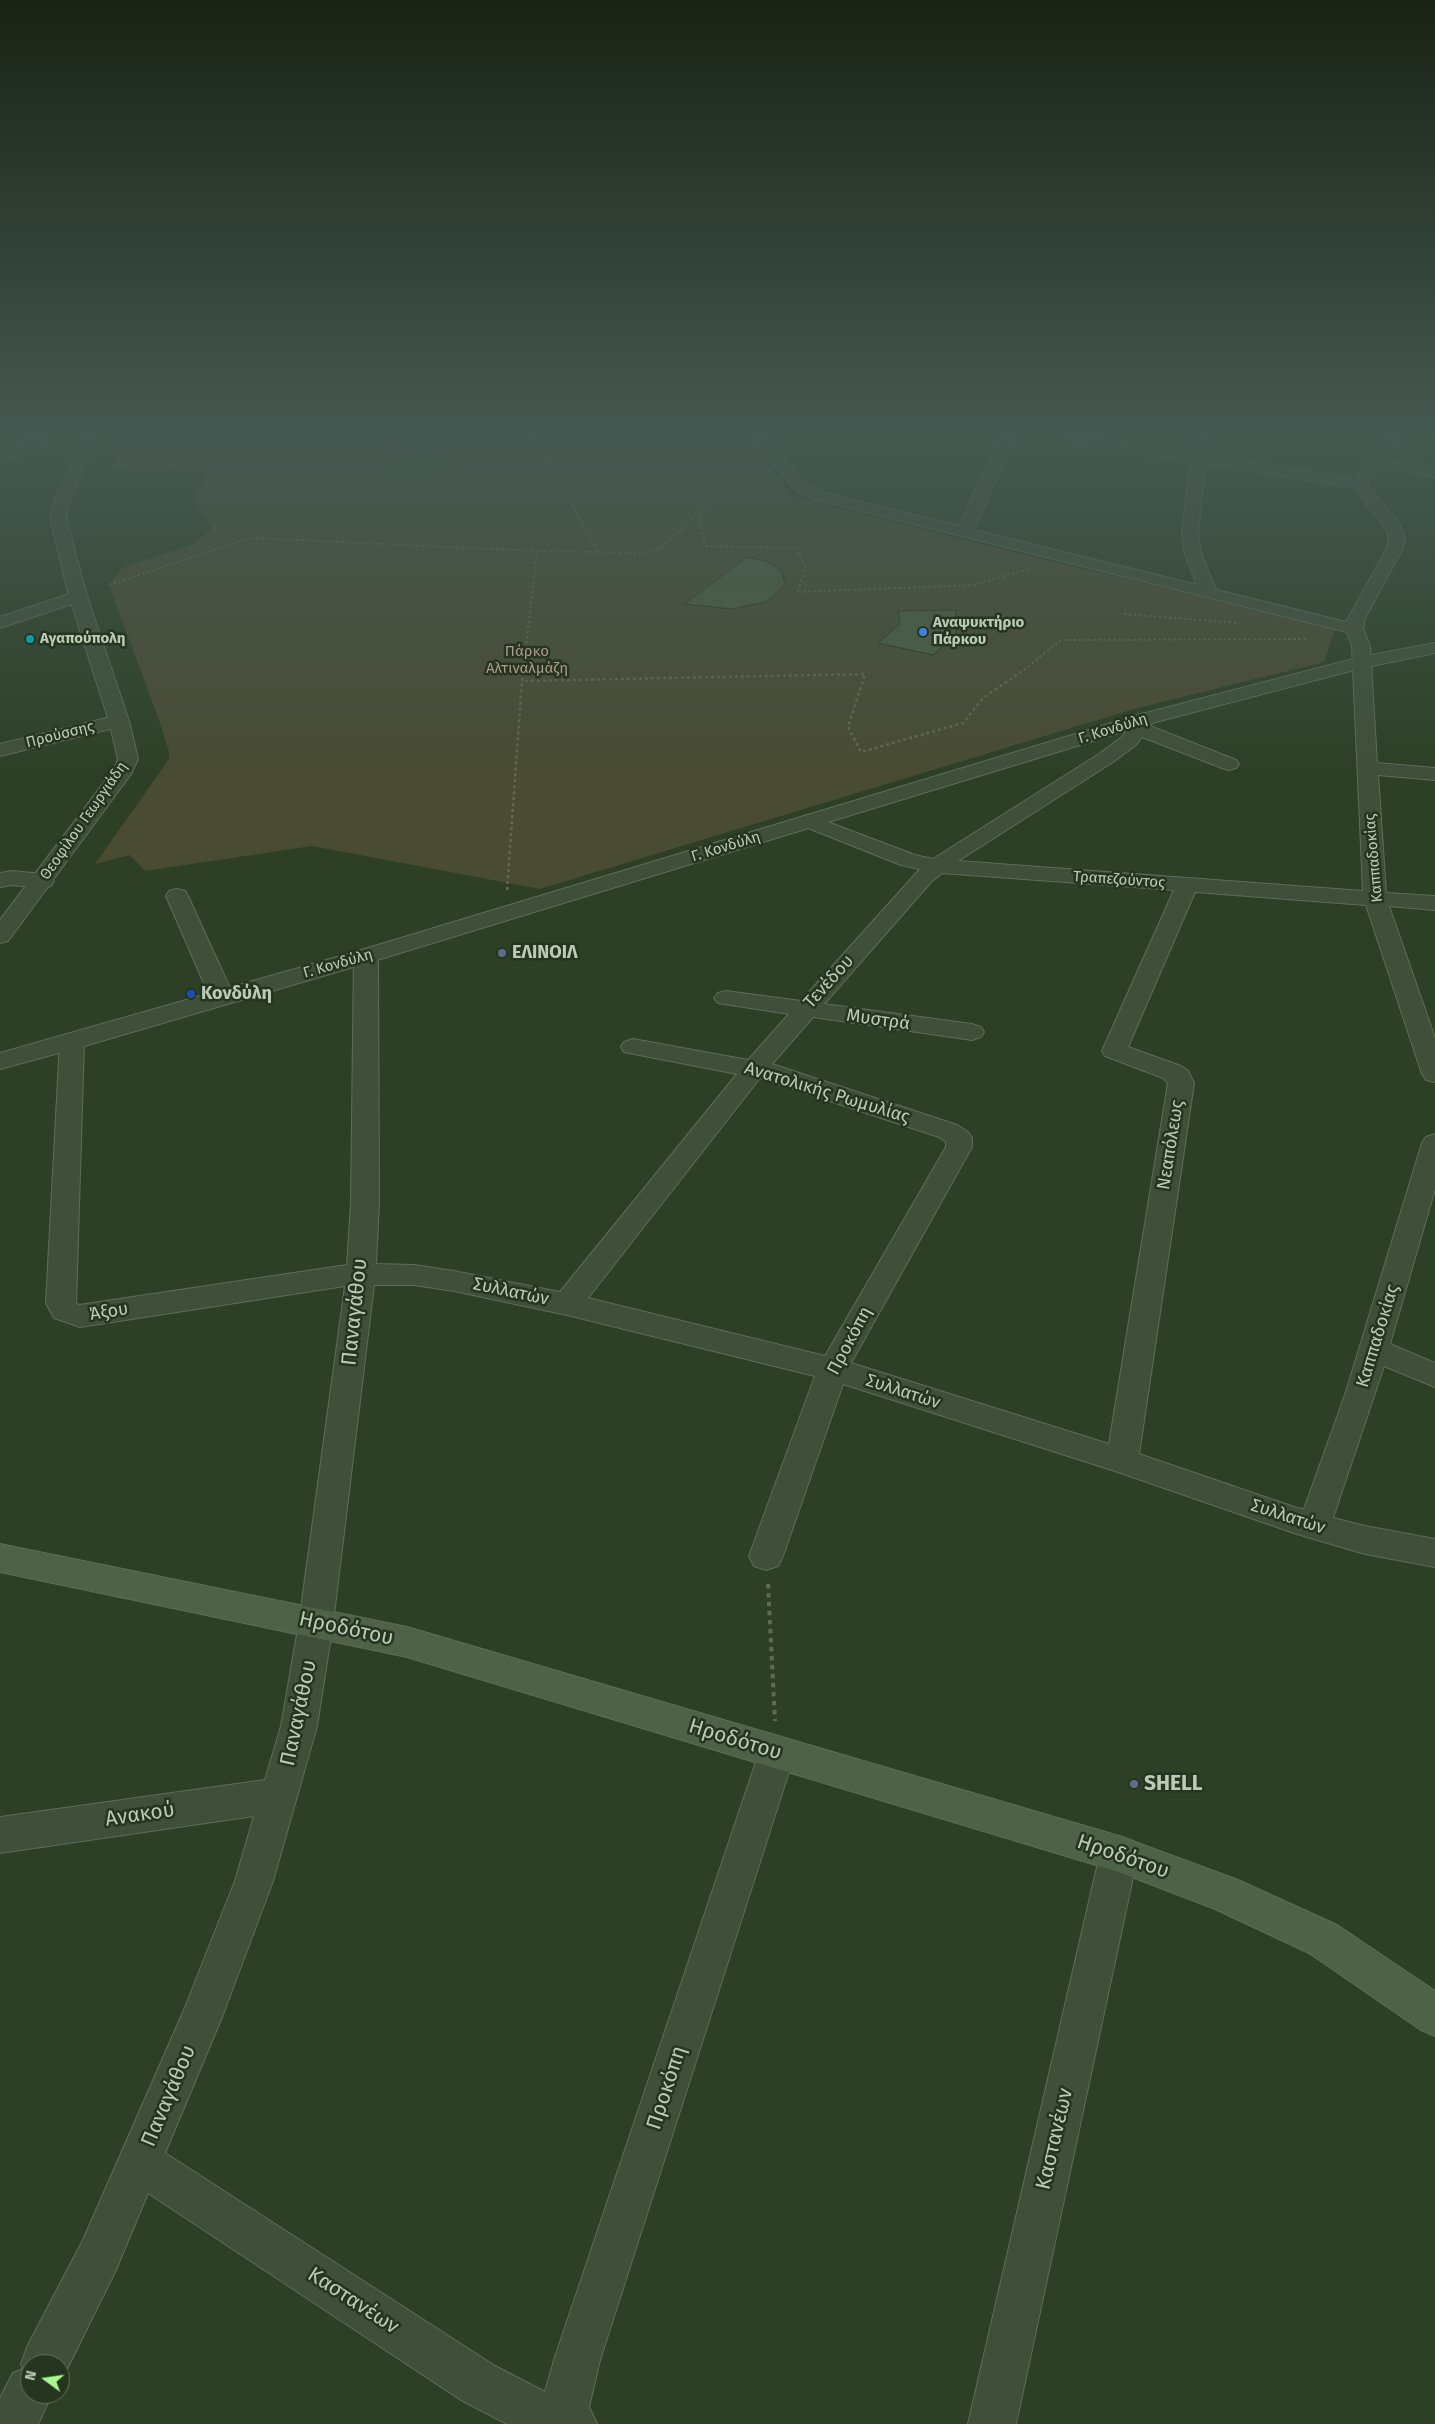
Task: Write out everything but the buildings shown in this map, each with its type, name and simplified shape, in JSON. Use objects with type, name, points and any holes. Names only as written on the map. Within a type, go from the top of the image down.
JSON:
[{"type":"main road","name":"Ηροδότου","points":[[0,1558],[407,1642],[1119,1854],[1224,1893],[1316,1936],[1381,1977],[1435,2016]]},
{"type":"street","name":"Θεοφίλου Γεωργιάδη","points":[[0,936],[43,881],[127,764],[129,756],[78,596],[67,552]]},
{"type":"street","points":[[1042,552],[1354,629],[1356,618],[1393,552]]},
{"type":"street","points":[[1194,552],[1209,593]]},
{"type":"street","points":[[0,623],[78,596]]},
{"type":"street","name":"Καππαδοκίας","points":[[1354,629],[1361,646],[1375,899],[1435,1074]]},
{"type":"street","name":"Γ. Κονδύλη","points":[[5,1059],[72,1042],[366,956],[1142,724],[1361,663],[1435,648]]},
{"type":"street","name":"Προύσσης","points":[[0,750],[119,721]]},
{"type":"street","points":[[1142,724],[1228,764]]},
{"type":"street","name":"Τενέδου","points":[[568,1304],[755,1068],[804,1010],[923,877],[936,866],[1106,758],[1129,741],[1142,724]]},
{"type":"street","points":[[1368,768],[1435,774]]},
{"type":"street","name":"Τραπεζούντος","points":[[810,822],[909,860],[936,866],[1435,903]]},
{"type":"street","points":[[0,880],[12,878],[43,881]]},
{"type":"street","name":"Νεαπόλεως","points":[[1122,1461],[1181,1083],[1179,1077],[1172,1072],[1114,1051],[1187,885]]},
{"type":"street","points":[[176,896],[222,997]]},
{"type":"street","name":"Παναγάθου","points":[[49,2354],[100,2256],[202,2017],[254,1881],[299,1726],[316,1623],[361,1274],[365,1203],[366,956]]},
{"type":"street","name":"Μυστρά","points":[[726,998],[972,1032]]},
{"type":"street","name":"Άξου","points":[[72,1042],[61,1303],[64,1310],[80,1316],[320,1278],[361,1274]]},
{"type":"street","name":"Ανατολικής Ρωμυλίας","points":[[633,1047],[755,1068],[948,1131],[959,1138]]},
{"type":"street","name":"Προκόπη","points":[[766,1556],[833,1369],[959,1147],[959,1138]]},
{"type":"street","name":"Καππαδοκίας","points":[[1314,1526],[1374,1350],[1435,1143]]},
{"type":"street","name":"Συλλατών","points":[[361,1274],[395,1274],[436,1278],[568,1304],[833,1369],[1122,1461],[1314,1526],[1365,1540],[1435,1553]]},
{"type":"street","points":[[1374,1350],[1435,1376]]},
{"type":"street","name":"Προκόπη","points":[[565,2423],[577,2360],[777,1753]]},
{"type":"street","name":"Ανακού","points":[[0,1835],[280,1796]]},
{"type":"street","name":"Καστανέων","points":[[992,2424],[1119,1854]]},
{"type":"street","name":"Καστανέων","points":[[141,2163],[478,2383],[531,2411],[565,2423]]},
{"type":"street","points":[[12,2424],[23,2404]]},
{"type":"path","points":[[109,585],[208,552]]},
{"type":"path","points":[[506,914],[522,681],[537,552]]},
{"type":"path","points":[[601,552],[646,554],[650,552]]},
{"type":"path","points":[[798,552],[806,568],[797,592],[974,585],[1029,568]]},
{"type":"path","points":[[1124,614],[1245,622],[1236,619]]},
{"type":"path","points":[[522,681],[865,674],[848,727],[860,752],[963,723],[983,698],[1005,685],[1061,640],[1311,639],[1292,634]]},
{"type":"path","points":[[766,1556],[777,1753]]},
{"type":"green space","name":"Πάρκο Αλτιναλμάζη","points":[[169,552],[1014,552],[1335,629],[1324,662],[1134,709],[540,889],[312,846],[145,871],[130,855],[95,864],[169,759],[169,752],[159,720],[109,585],[122,568]]},
{"type":"place","name":"Αναψυκτήριο Πάρκου","points":[[923,632]]},
{"type":"place","name":"Αγαπούπολη","points":[[30,639]]},
{"type":"place","name":"ΕΛΙΝΟΙΛ","points":[[502,953]]},
{"type":"place","name":"Κονδύλη","points":[[191,994]]},
{"type":"place","name":"SHELL","points":[[1134,1784]]}]
